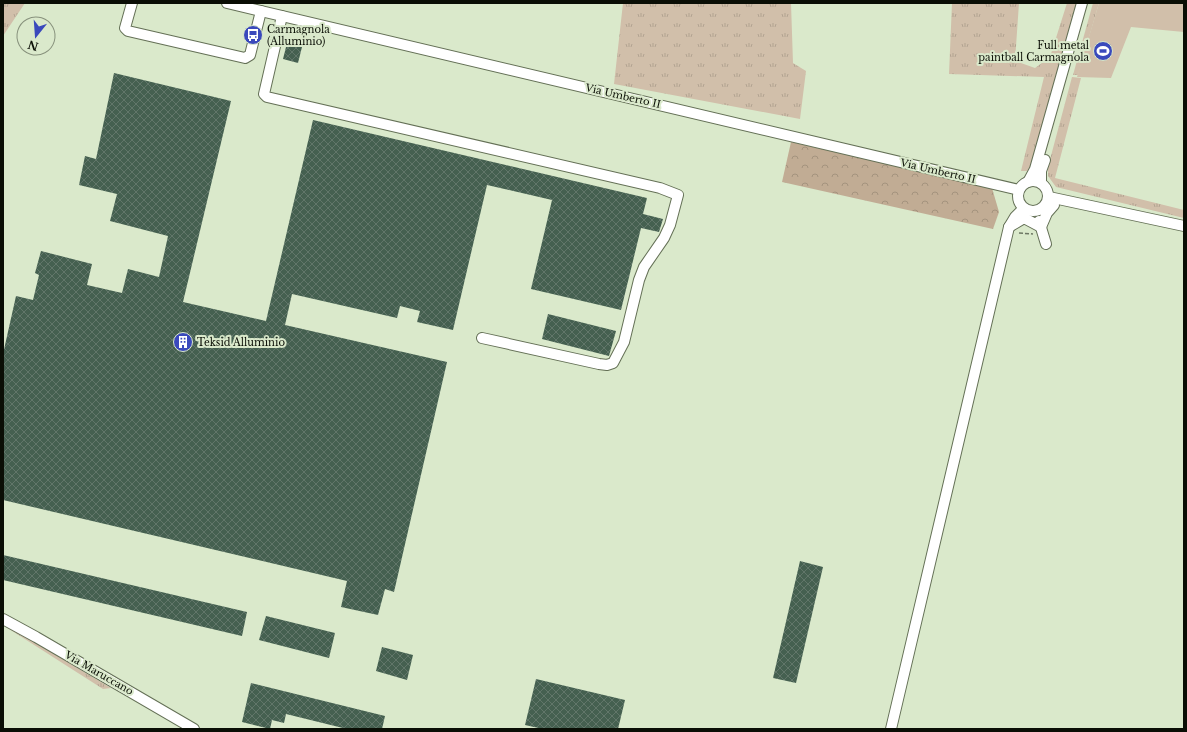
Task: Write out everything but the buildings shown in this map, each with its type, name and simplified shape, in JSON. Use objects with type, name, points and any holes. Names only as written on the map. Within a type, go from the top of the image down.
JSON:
[{"type":"street","points":[[132,3],[126,28],[128,31],[245,58],[250,55],[261,11]]},
{"type":"street","name":"Via Umberto II","points":[[227,3],[243,5],[261,11],[1019,190]]},
{"type":"street","points":[[1028,182],[1035,169],[1082,3]]},
{"type":"street","points":[[1041,183],[1041,171],[1089,3]]},
{"type":"street","points":[[282,16],[264,94],[267,97],[660,188],[678,195],[670,225],[664,238],[644,267],[639,280],[624,342],[613,363],[607,365],[482,338]]},
{"type":"street","points":[[1034,181],[1041,183],[1045,187],[1049,197],[1047,204],[1036,212],[1029,212],[1023,209],[1017,196],[1022,185],[1034,181]]},
{"type":"street","points":[[1049,197],[1184,226]]},
{"type":"street","points":[[1042,229],[1047,213],[1059,199]]},
{"type":"street","points":[[891,729],[1015,216],[1023,209]]},
{"type":"street","points":[[1036,212],[1046,244]]},
{"type":"street","points":[[1012,230],[1024,218],[1042,229]]},
{"type":"street","name":"Via Maruccano","points":[[3,619],[49,644],[194,729]]},
{"type":"path","points":[[1012,230],[1031,234],[1042,229]]},
{"type":"green space","points":[[3,3],[25,3],[16,16],[3,36]]},
{"type":"green space","points":[[623,3],[791,3],[793,63],[806,71],[800,119],[614,84]]},
{"type":"green space","points":[[952,3],[1019,3],[1015,61],[1035,68],[1050,57],[1067,3],[1078,3],[1033,163],[1027,171],[1021,171],[1044,77],[949,74]]},
{"type":"green space","points":[[1093,3],[1099,3],[1078,75],[1073,75]]},
{"type":"green space","name":"Full metal paintball Carmagnola","points":[[1099,3],[1184,3],[1184,32],[1131,27],[1111,78],[1077,77]]},
{"type":"green space","points":[[1072,77],[1081,78],[1055,178],[1184,210],[1184,218],[1056,187],[1048,176],[1048,167]]},
{"type":"green space","points":[[791,142],[992,188],[999,212],[993,229],[782,182]]},
{"type":"green space","points":[[6,627],[36,643],[111,688],[103,689]]},
{"type":"place","name":"Carmagnola (Alluminio)","points":[[253,35]]},
{"type":"place","name":"Full metal paintball Carmagnola","points":[[1103,51]]},
{"type":"place","name":"Teksid Alluminio","points":[[183,342]]}]
